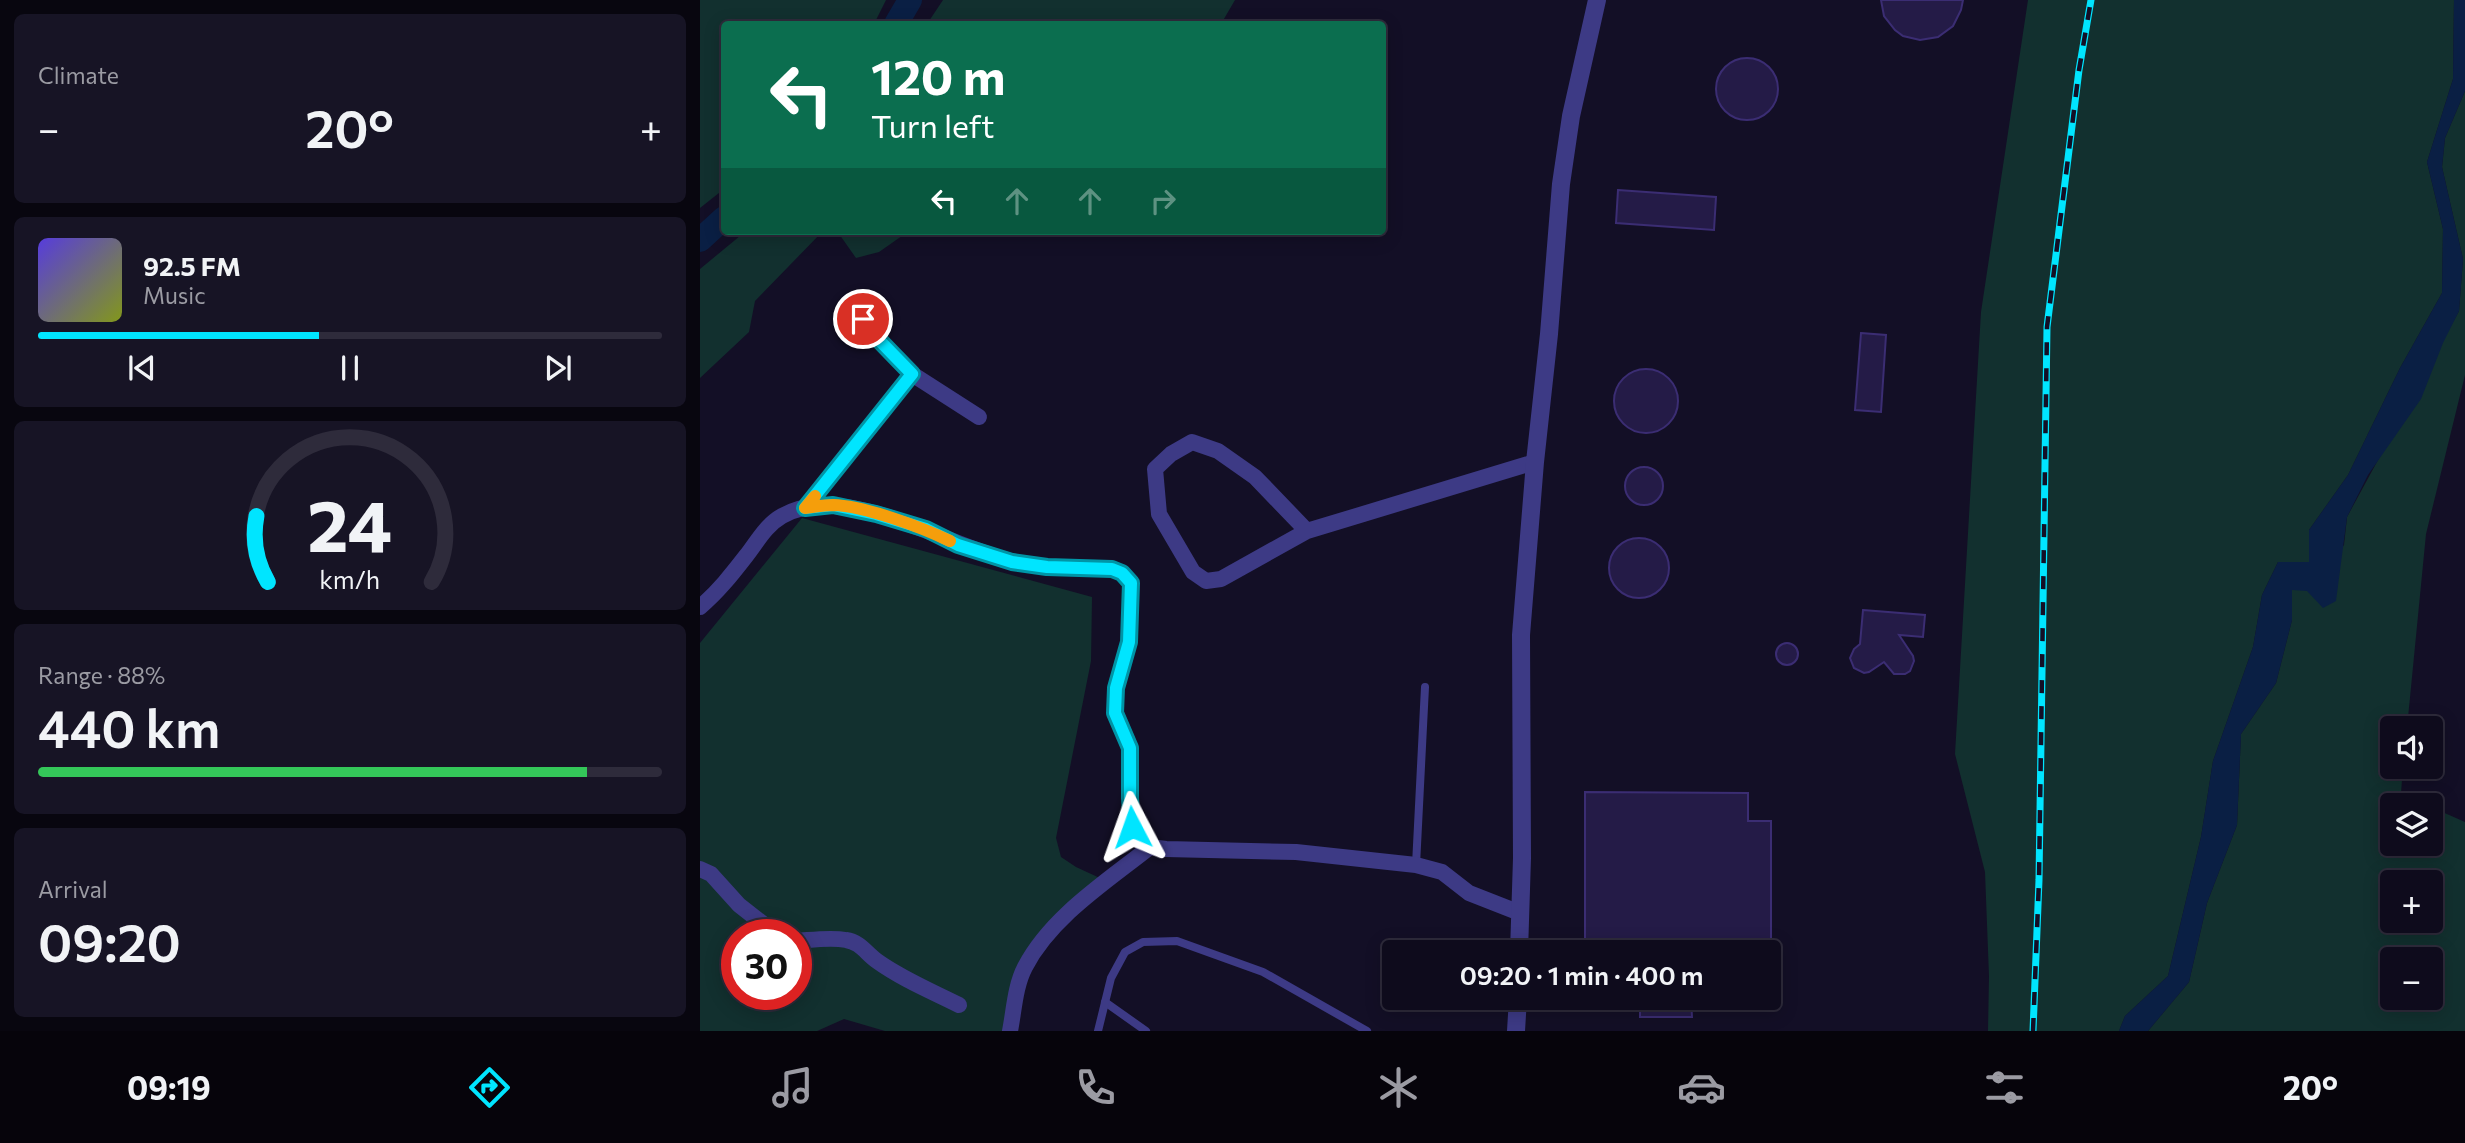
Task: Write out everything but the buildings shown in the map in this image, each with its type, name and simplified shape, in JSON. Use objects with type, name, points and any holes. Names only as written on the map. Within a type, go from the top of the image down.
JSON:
[{"type":"street","points":[[1520,940],[1521,635],[1535,462],[1561,184],[1572,116],[1597,0]]},
{"type":"street","points":[[849,302],[880,341],[912,374],[979,417]]},
{"type":"street","points":[[805,508],[912,374]]},
{"type":"street","points":[[1307,531],[1255,477],[1218,452],[1192,442],[1171,454],[1155,470],[1159,514],[1193,572],[1206,581],[1221,579],[1307,531],[1535,462]]},
{"type":"street","points":[[700,607],[716,593],[770,525],[783,516],[805,508],[833,505],[926,529],[958,545],[1012,562],[1047,567],[1112,569],[1126,576],[1131,583],[1129,642],[1116,688],[1115,713],[1130,748],[1132,827],[1137,839],[1150,847],[1271,850],[1416,865],[1442,872],[1469,893],[1521,913]]},
{"type":"street","points":[[1010,1031],[1023,970],[1043,940],[1063,918],[1150,847]]},
{"type":"street","points":[[700,869],[711,874],[756,919]]},
{"type":"street","points":[[812,941],[834,939],[857,943],[875,960],[959,1005]]},
{"type":"street","points":[[1516,1031],[1517,1010]]},
{"type":"lane","points":[[1416,865],[1425,687]]},
{"type":"lane","points":[[1098,1031],[1111,978],[1125,952],[1143,942],[1177,941],[1263,972],[1367,1031]]},
{"type":"lane","points":[[1105,1002],[1146,1031]]},
{"type":"green space","points":[[700,0],[886,0],[876,21],[721,21],[721,191],[700,208]]},
{"type":"green space","points":[[943,0],[1235,0],[1223,21],[929,21]]},
{"type":"green space","points":[[2028,0],[2454,0],[2453,79],[2427,162],[2443,229],[2442,293],[2400,368],[2348,475],[2309,530],[2309,562],[2278,562],[2262,595],[2253,647],[2213,761],[2201,837],[2168,976],[2125,1016],[2119,1031],[1988,1031],[1985,872],[1955,754],[1981,312]]},
{"type":"green space","points":[[2465,91],[2465,375],[2426,534],[2408,716],[2380,716],[2380,779],[2402,779],[2401,793],[2380,793],[2380,856],[2443,856],[2443,812],[2465,822],[2465,1031],[2148,1031],[2189,982],[2207,903],[2237,825],[2241,734],[2276,683],[2292,620],[2292,590],[2307,590],[2344,545],[2347,517],[2459,311],[2463,259],[2442,167],[2445,138]]},
{"type":"green space","points":[[741,235],[819,235],[755,301],[749,332],[700,378],[700,269]]},
{"type":"green space","points":[[840,235],[903,235],[879,252],[856,258]]},
{"type":"green space","points":[[802,518],[1092,597],[1091,661],[1056,838],[1061,857],[1102,879],[1017,967],[1003,1031],[885,1031],[844,1019],[817,1031],[700,1031],[700,643]]},
{"type":"water","points":[[2454,0],[2465,0],[2465,91],[2445,138],[2442,167],[2463,259],[2459,311],[2421,399],[2368,475],[2347,517],[2336,601],[2323,608],[2307,591],[2292,590],[2292,620],[2276,683],[2241,734],[2237,825],[2207,903],[2189,982],[2148,1031],[2119,1031],[2125,1016],[2168,976],[2201,837],[2213,761],[2253,647],[2262,595],[2278,562],[2309,562],[2309,530],[2348,475],[2400,368],[2442,293],[2443,229],[2427,162],[2453,79]]},
{"type":"waterway","points":[[898,21],[910,0]]},
{"type":"waterway","points":[[700,240],[721,221]]},
{"type":"railway","points":[[2033,1031],[2039,880],[2047,327],[2079,70],[2091,0]]},
{"type":"slow traffic","points":[[815,496],[805,508],[833,505],[876,514],[926,529],[950,541]]},
{"type":"route","points":[[863,319],[912,374],[805,508],[833,505],[876,514],[926,529],[958,545],[1012,562],[1047,567],[1112,569],[1126,576],[1131,583],[1129,642],[1116,688],[1115,713],[1130,748],[1132,827]]}]
